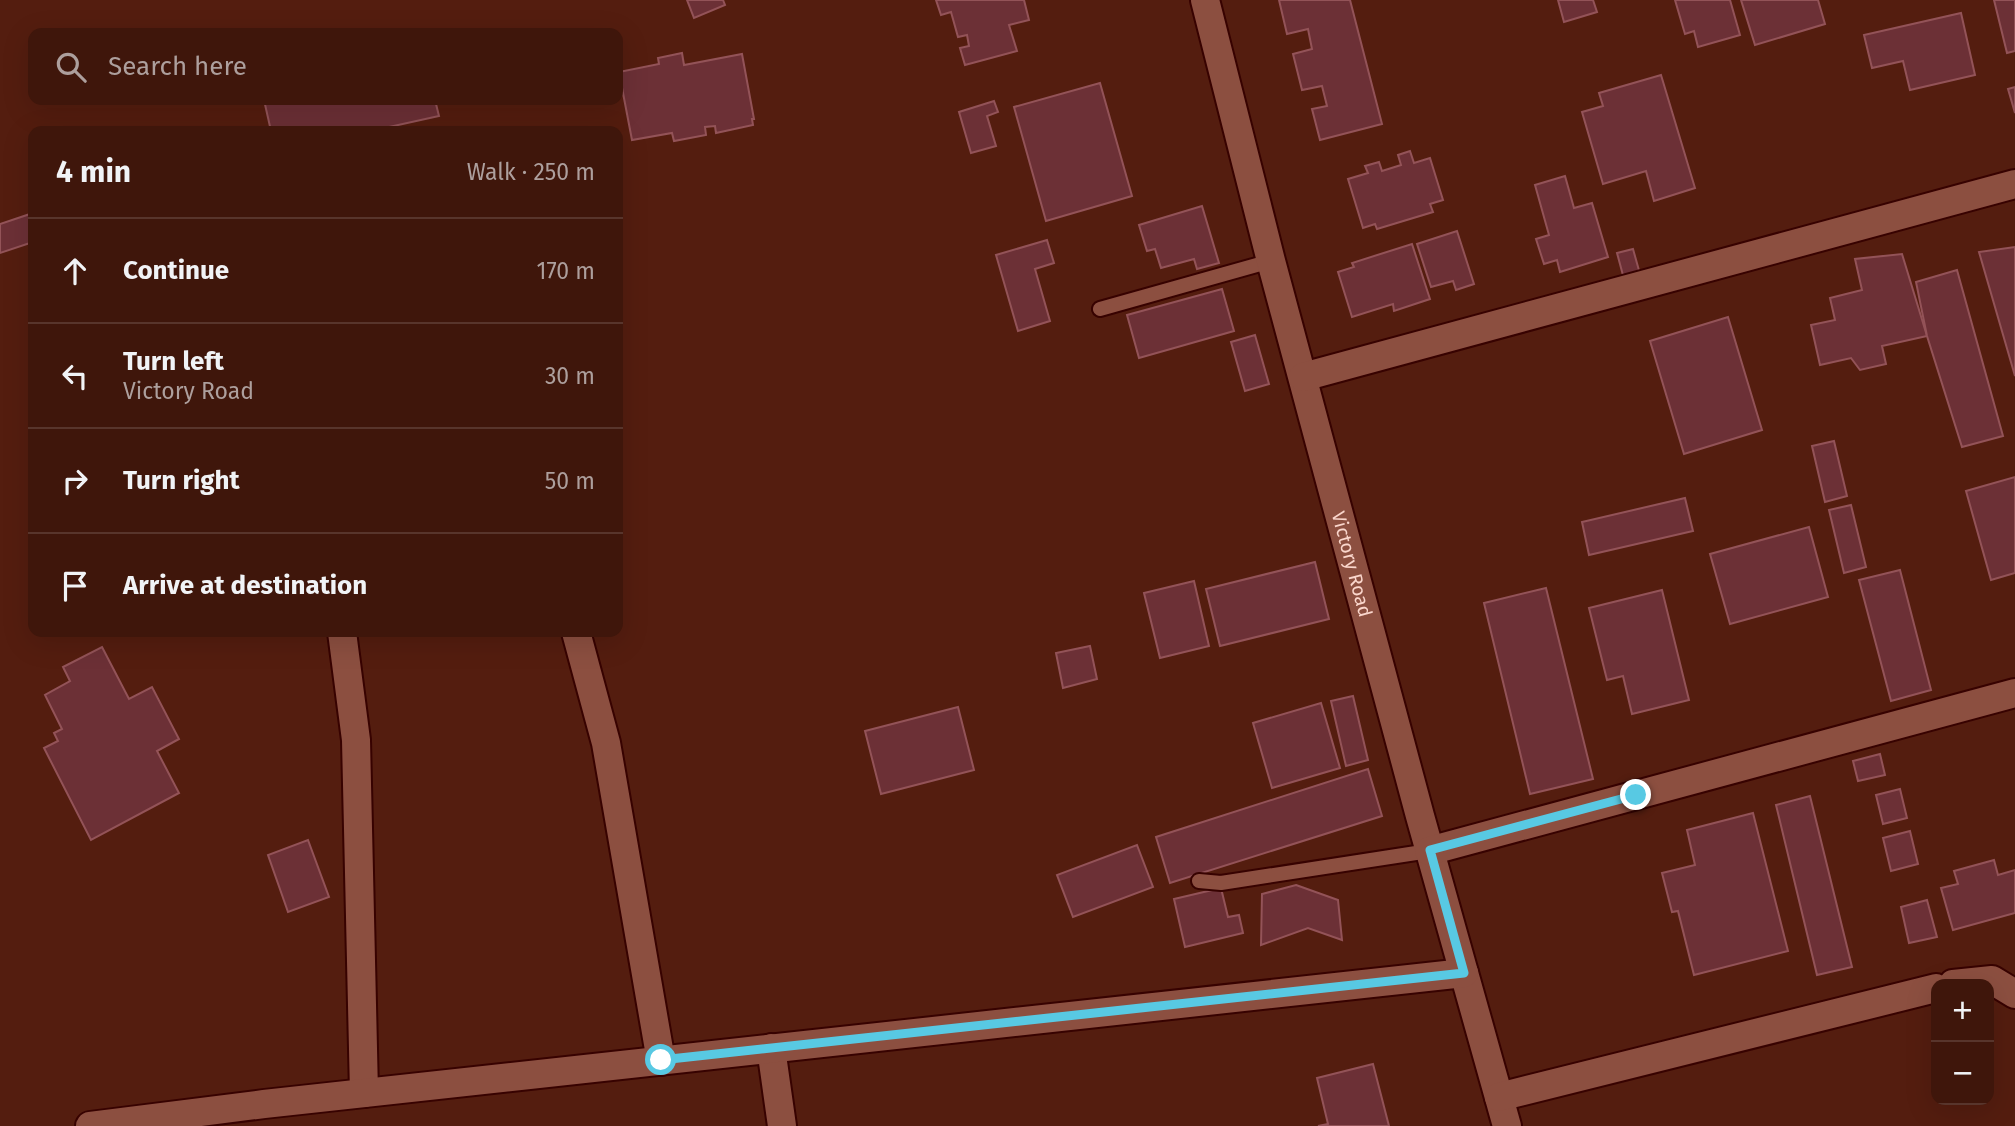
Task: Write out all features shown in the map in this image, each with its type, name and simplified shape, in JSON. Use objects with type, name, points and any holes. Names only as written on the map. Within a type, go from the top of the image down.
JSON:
[{"type":"street","name":"Victory Road","points":[[1205,0],[1271,261],[1507,1126]]},
{"type":"street","points":[[1303,377],[2015,184]]},
{"type":"street","points":[[343,637],[356,740],[364,1093]]},
{"type":"street","points":[[577,637],[606,743],[661,1060]]},
{"type":"street","points":[[1430,850],[2015,693]]},
{"type":"street","points":[[90,1126],[266,1115],[364,1093],[1464,973]]},
{"type":"street","points":[[1994,982],[2015,995]]},
{"type":"street","points":[[1499,1097],[1931,989]]},
{"type":"street","points":[[771,1048],[782,1126]]},
{"type":"lane","points":[[1100,309],[1271,261]]},
{"type":"lane","points":[[1199,881],[1221,883],[1430,850]]},
{"type":"building","points":[[687,0],[723,0],[725,5],[694,18]]},
{"type":"building","points":[[936,0],[1024,0],[1029,20],[1009,25],[1017,51],[965,65],[960,48],[969,46],[967,35],[958,37],[951,12],[941,15]]},
{"type":"building","points":[[1279,0],[1350,0],[1382,124],[1320,140],[1312,109],[1327,106],[1322,86],[1302,90],[1293,54],[1312,49],[1308,29],[1287,34]]},
{"type":"building","points":[[1558,0],[1593,0],[1597,12],[1564,22]]},
{"type":"building","points":[[1675,0],[1730,0],[1740,35],[1698,47],[1694,31],[1685,34]]},
{"type":"building","points":[[1741,0],[1818,0],[1825,24],[1755,45]]},
{"type":"building","points":[[1994,0],[2015,0],[2015,51],[2007,53]]},
{"type":"building","points":[[1961,13],[1975,75],[1910,90],[1903,61],[1872,68],[1864,35]]},
{"type":"building","points":[[682,53],[684,65],[742,54],[753,125],[716,133],[715,126],[705,127],[706,135],[674,141],[672,133],[632,140],[623,93],[623,71],[659,64],[658,58]]},
{"type":"building","points":[[1661,75],[1695,188],[1654,201],[1646,171],[1603,184],[1582,112],[1603,106],[1599,93]]},
{"type":"building","points":[[1100,83],[1132,196],[1046,221],[1014,107]]},
{"type":"building","points":[[2015,87],[2015,113],[2008,89]]},
{"type":"building","points":[[994,101],[998,112],[987,116],[996,146],[971,153],[959,112]]},
{"type":"building","points":[[265,105],[436,105],[439,116],[394,126],[270,126]]},
{"type":"building","points":[[1410,151],[1414,163],[1430,158],[1443,200],[1430,204],[1433,212],[1377,229],[1375,224],[1363,228],[1348,179],[1368,173],[1365,166],[1379,162],[1382,171],[1401,165],[1398,155]]},
{"type":"building","points":[[1565,176],[1574,208],[1592,203],[1608,257],[1560,272],[1557,260],[1544,264],[1536,239],[1549,235],[1535,185]]},
{"type":"building","points":[[1202,206],[1219,263],[1197,269],[1194,259],[1161,268],[1155,249],[1147,251],[1139,225]]},
{"type":"building","points":[[28,215],[28,244],[0,253],[0,224]]},
{"type":"building","points":[[1457,231],[1474,284],[1456,290],[1453,281],[1431,287],[1417,244]]},
{"type":"building","points":[[1047,240],[1054,263],[1035,269],[1050,321],[1018,331],[996,255]]},
{"type":"building","points":[[1412,244],[1430,299],[1394,311],[1393,304],[1352,317],[1338,272],[1354,267],[1352,263]]},
{"type":"building","points":[[2015,247],[2015,376],[1979,252]]},
{"type":"building","points":[[1633,249],[1640,274],[1624,279],[1617,253]]},
{"type":"building","points":[[1902,254],[1927,336],[1882,346],[1886,364],[1860,370],[1851,358],[1820,365],[1811,325],[1835,320],[1830,298],[1862,290],[1855,259]]},
{"type":"building","points":[[1957,270],[2003,436],[1962,447],[1927,336],[1916,282]]},
{"type":"building","points":[[1222,289],[1234,331],[1139,358],[1127,315]]},
{"type":"building","points":[[1728,317],[1762,430],[1684,454],[1650,341]]},
{"type":"building","points":[[1255,335],[1269,384],[1245,391],[1231,342]]},
{"type":"building","points":[[1834,441],[1847,496],[1825,502],[1812,446]]},
{"type":"building","points":[[2015,477],[2015,573],[1991,580],[1966,491]]},
{"type":"building","points":[[1685,498],[1693,531],[1589,555],[1582,522]]},
{"type":"building","points":[[1851,505],[1866,567],[1844,573],[1829,510]]},
{"type":"building","points":[[1809,527],[1828,597],[1730,624],[1710,554]]},
{"type":"building","points":[[1315,562],[1329,619],[1220,646],[1206,589]]},
{"type":"building","points":[[1900,570],[1931,690],[1891,701],[1859,580]]},
{"type":"building","points":[[1194,581],[1209,646],[1160,658],[1144,593]]},
{"type":"building","points":[[1546,588],[1593,779],[1530,794],[1484,603]]},
{"type":"building","points":[[1662,590],[1689,700],[1632,714],[1623,676],[1607,680],[1589,608]]},
{"type":"building","points":[[1090,646],[1097,679],[1063,688],[1056,653]]},
{"type":"building","points":[[102,647],[129,699],[152,687],[179,739],[157,751],[179,793],[91,840],[44,748],[58,741],[54,733],[62,729],[45,695],[70,681],[63,667]]},
{"type":"building","points":[[1353,696],[1368,760],[1346,766],[1331,701]]},
{"type":"building","points":[[1321,703],[1340,768],[1272,788],[1253,723]]},
{"type":"building","points":[[958,707],[974,770],[881,794],[865,731]]},
{"type":"building","points":[[1880,754],[1885,775],[1858,781],[1853,761]]},
{"type":"building","points":[[1368,769],[1382,816],[1170,883],[1156,837]]},
{"type":"building","points":[[1900,789],[1907,818],[1883,824],[1876,795]]},
{"type":"building","points":[[1810,796],[1852,967],[1817,975],[1776,805]]},
{"type":"building","points":[[1753,813],[1788,951],[1694,975],[1678,911],[1672,912],[1662,873],[1695,865],[1687,830]]},
{"type":"building","points":[[1910,831],[1918,864],[1891,871],[1883,838]]},
{"type":"building","points":[[308,840],[329,897],[288,912],[268,855]]},
{"type":"building","points":[[1137,845],[1153,887],[1073,917],[1057,875]]},
{"type":"building","points":[[1994,860],[1998,875],[2015,870],[2015,913],[1953,930],[1941,888],[1958,884],[1954,871]]},
{"type":"building","points":[[1296,885],[1338,900],[1342,940],[1308,928],[1261,945],[1262,894]]},
{"type":"building","points":[[1221,888],[1228,917],[1239,915],[1243,933],[1185,947],[1174,899]]},
{"type":"building","points":[[1927,900],[1937,937],[1909,943],[1901,907]]},
{"type":"building","points":[[1373,1064],[1389,1126],[1318,1126],[1328,1124],[1317,1078]]},
{"type":"route","points":[[661,1060],[1464,973],[1430,850],[1636,795]]}]
